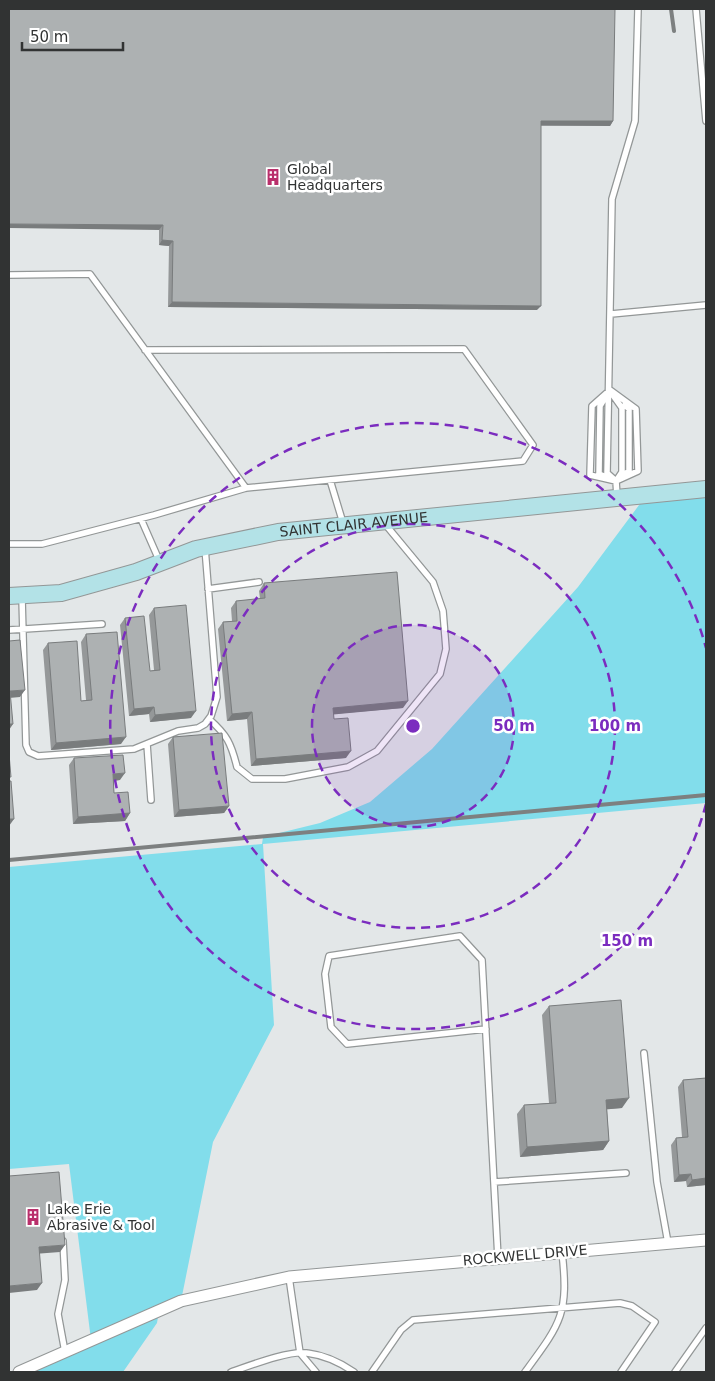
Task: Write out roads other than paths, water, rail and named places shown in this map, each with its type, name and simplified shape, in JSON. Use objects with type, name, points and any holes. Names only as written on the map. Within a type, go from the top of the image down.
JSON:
[{"type":"street","name":"SAINT CLAIR AVENUE","points":[[15,596],[61,593],[205,547],[278,532],[382,521],[616,489],[706,489]]},
{"type":"street","name":"ROCKWELL DRIVE","points":[[19,1372],[181,1301],[289,1277],[706,1240]]},
{"type":"lane","points":[[616,489],[607,473],[612,199],[635,121],[638,9]]},
{"type":"lane","points":[[696,9],[706,121]]},
{"type":"lane","points":[[9,275],[90,274],[246,488]]},
{"type":"lane","points":[[611,314],[706,305]]},
{"type":"lane","points":[[9,544],[42,544],[246,488],[523,461],[533,445],[464,349],[145,350]]},
{"type":"lane","points":[[610,390],[592,406],[590,475],[616,489]]},
{"type":"lane","points":[[610,390],[622,408],[622,472],[616,489]]},
{"type":"lane","points":[[610,390],[636,409],[638,470],[616,489]]},
{"type":"lane","points":[[330,480],[344,525]]},
{"type":"lane","points":[[141,518],[160,562]]},
{"type":"lane","points":[[209,719],[225,733],[232,747],[237,767],[252,779],[285,779],[348,767],[378,751],[440,674],[446,649],[443,611],[433,582],[382,521]]},
{"type":"lane","points":[[15,596],[23,630],[26,745],[30,752],[38,756],[134,749],[178,731],[198,728],[209,719],[217,697],[205,547]]},
{"type":"lane","points":[[208,589],[259,582]]},
{"type":"lane","points":[[9,630],[102,624]]},
{"type":"lane","points":[[146,744],[151,800]]},
{"type":"lane","points":[[486,1029],[347,1044],[331,1027],[325,974],[329,956],[460,936],[482,960],[486,1029],[498,1258]]},
{"type":"lane","points":[[644,1053],[657,1182],[668,1243]]},
{"type":"lane","points":[[494,1182],[626,1173]]},
{"type":"lane","points":[[62,1233],[65,1280],[58,1314],[65,1352]]},
{"type":"lane","points":[[525,1372],[555,1330],[564,1308],[566,1288],[562,1252]]},
{"type":"lane","points":[[289,1277],[300,1353],[316,1372]]},
{"type":"lane","points":[[372,1372],[401,1330],[413,1320],[620,1303],[632,1306],[655,1322],[621,1372]]},
{"type":"lane","points":[[675,1372],[706,1328]]},
{"type":"lane","points":[[231,1372],[270,1359],[306,1352],[343,1365],[354,1372]]},
{"type":"railway","points":[[671,9],[674,31]]},
{"type":"railway","points":[[9,860],[706,795]]},
{"type":"place","name":"Global Headquarters","points":[[273,177]]},
{"type":"place","name":"Lake Erie Abrasive & Tool","points":[[33,1217]]}]
